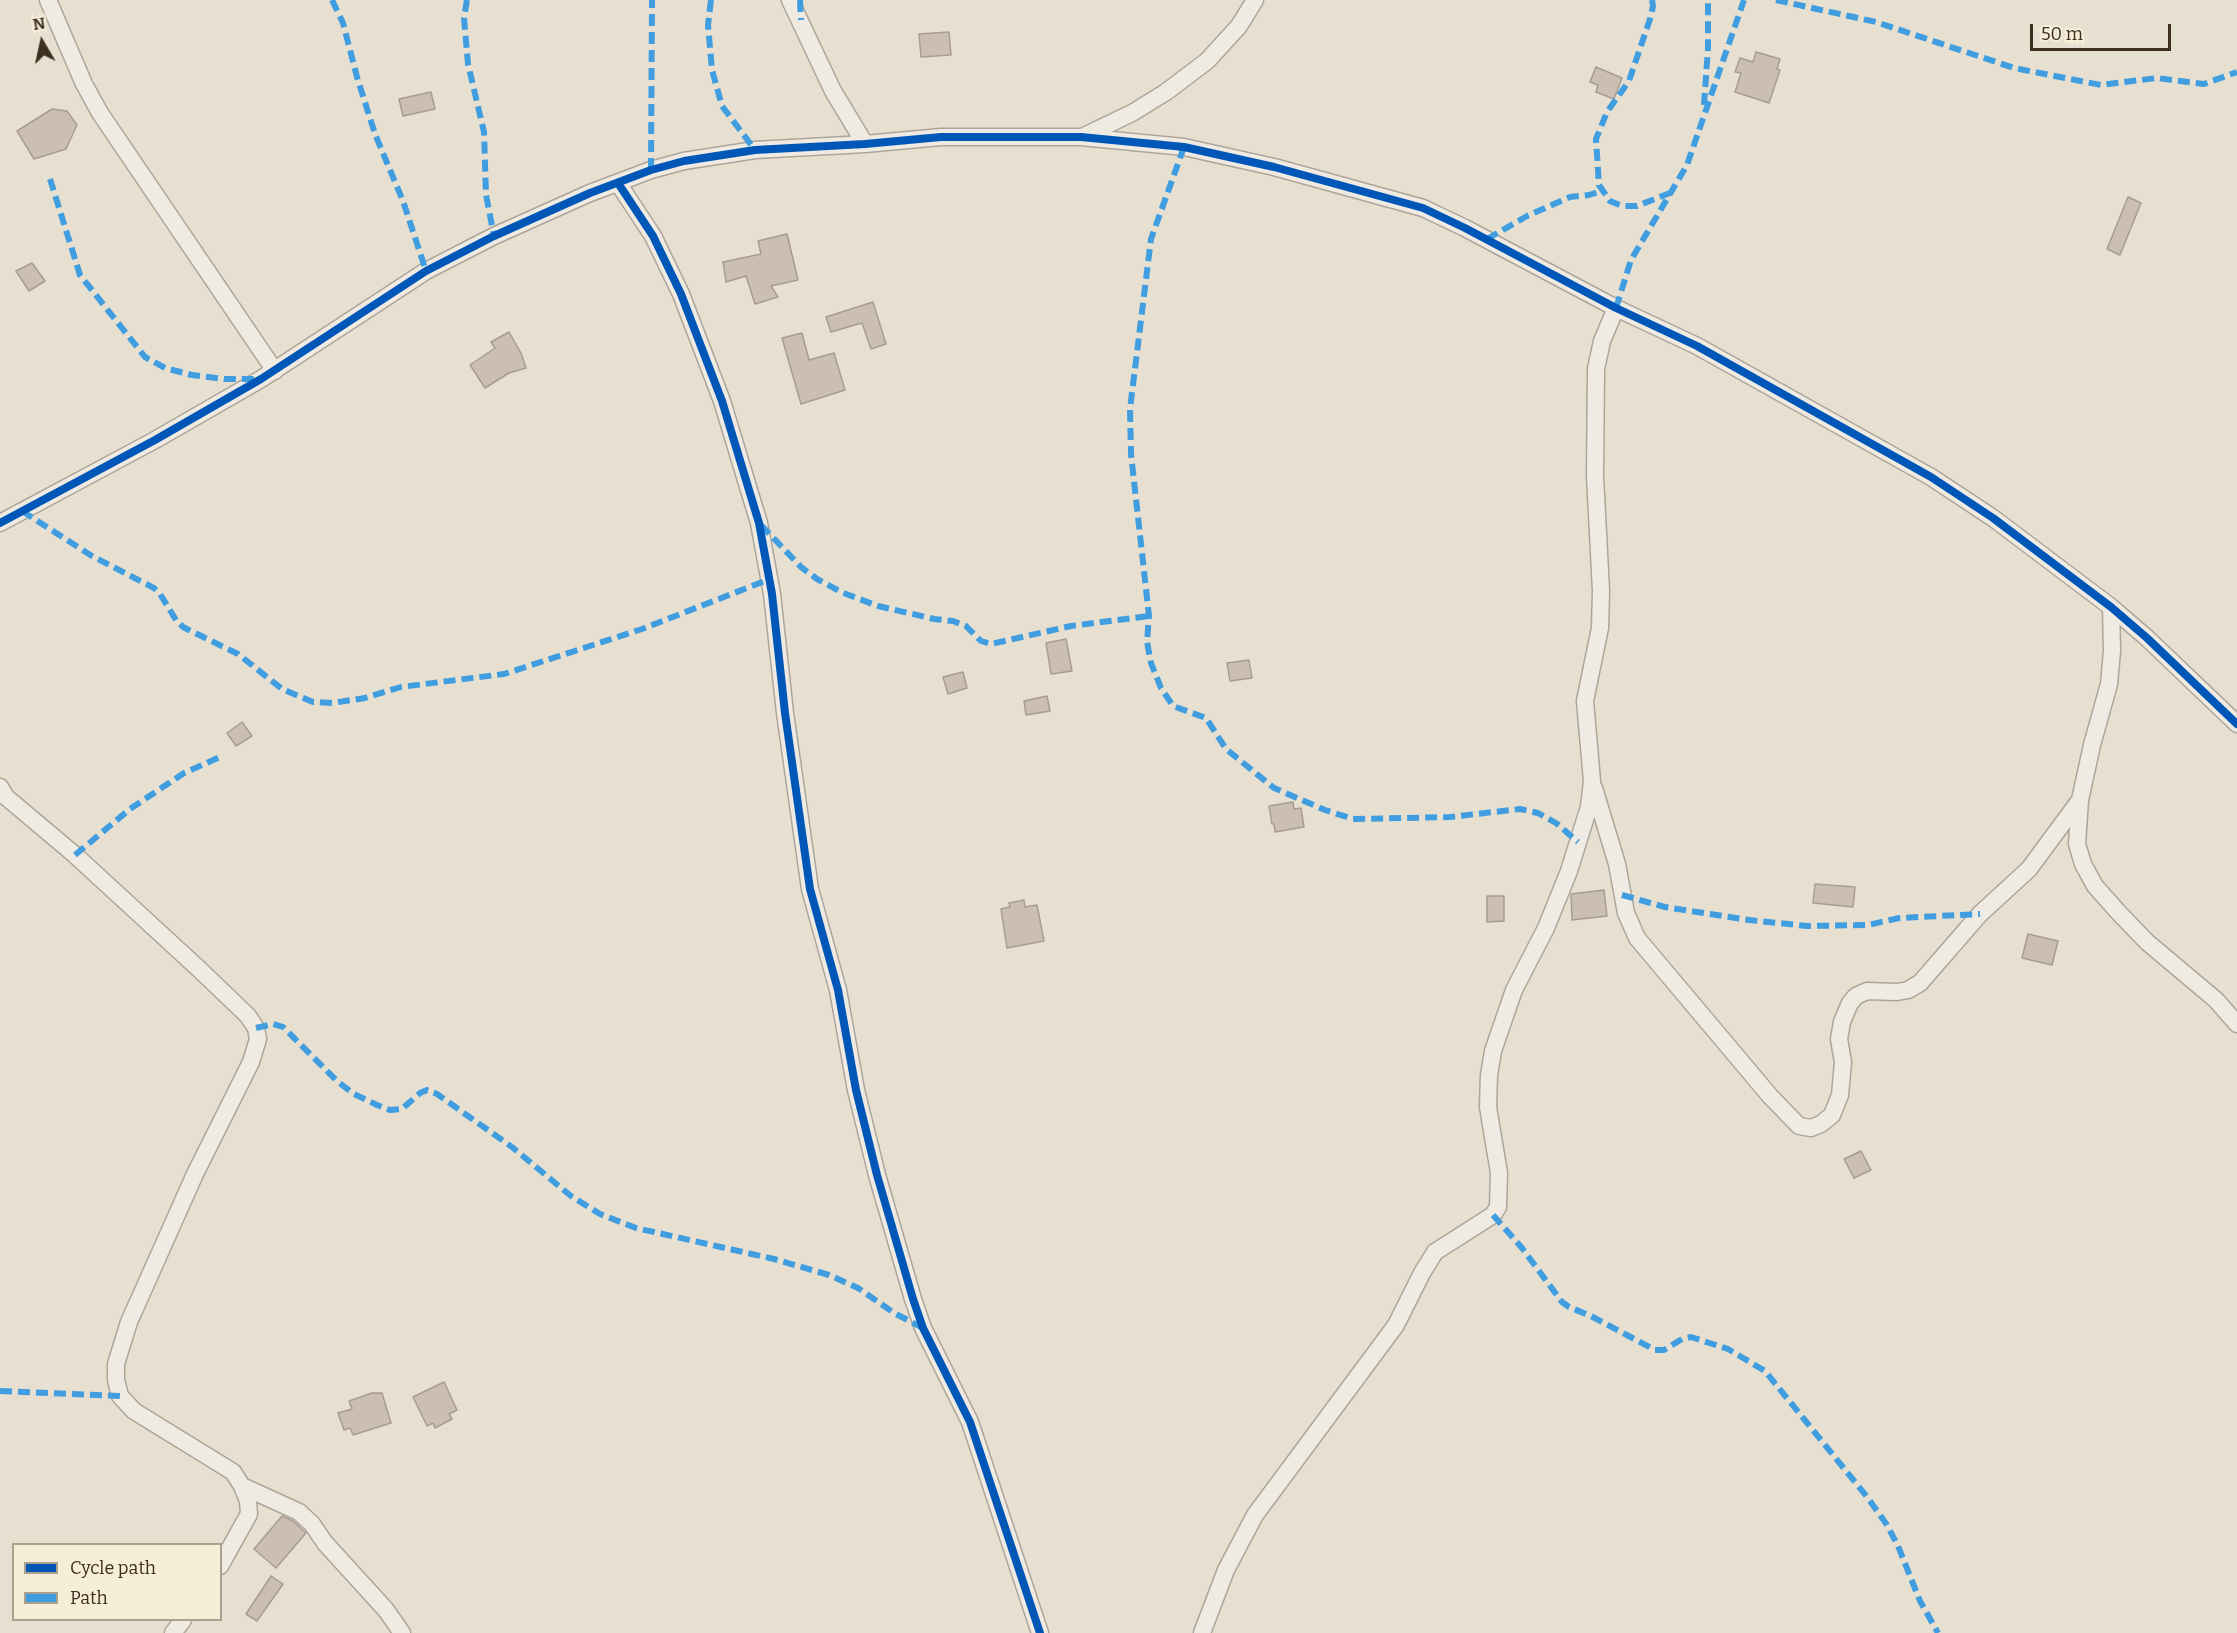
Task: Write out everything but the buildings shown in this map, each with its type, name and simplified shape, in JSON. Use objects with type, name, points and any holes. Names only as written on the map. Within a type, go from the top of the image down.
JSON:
[{"type":"street","points":[[48,0],[84,84],[100,113],[275,371]]},
{"type":"street","points":[[790,0],[813,46],[832,92],[865,144]]},
{"type":"street","points":[[1081,137],[1132,113],[1166,92],[1207,61],[1239,26],[1255,0]]},
{"type":"street","points":[[0,523],[155,440],[275,371],[426,271],[494,236],[618,183],[684,160],[754,150],[941,137],[1081,137],[1185,147],[1274,167],[1423,208],[1465,228],[1616,308],[1697,346],[1931,477],[1994,518],[2111,607],[2237,724]]},
{"type":"street","points":[[618,183],[653,236],[681,294],[722,401],[759,523],[772,594],[783,701],[810,889],[838,990],[856,1089],[913,1299],[923,1328],[970,1422],[1040,1633]]},
{"type":"street","points":[[1202,1633],[1226,1570],[1255,1515],[1395,1325],[1435,1252],[1493,1215],[1498,1207],[1499,1173],[1488,1107],[1489,1075],[1493,1051],[1514,990],[1546,928],[1569,871],[1589,807],[1592,781],[1585,701],[1600,628],[1601,591],[1595,476],[1596,369],[1602,341],[1616,308]]},
{"type":"street","points":[[2111,607],[2112,651],[2109,684],[2080,800],[2077,844],[2083,864],[2095,886],[2146,942],[2216,1000],[2237,1024]]},
{"type":"street","points":[[1592,781],[1617,864],[1626,913],[1637,938],[1770,1096],[1800,1126],[1811,1128],[1821,1124],[1832,1115],[1840,1095],[1843,1062],[1839,1039],[1842,1022],[1850,1003],[1856,996],[1867,991],[1897,992],[1908,990],[1920,983],[1980,914],[2029,869],[2080,800]]},
{"type":"street","points":[[0,788],[6,797],[75,855],[199,969],[248,1016],[256,1028],[258,1039],[251,1062],[195,1174],[129,1322],[116,1364],[116,1380],[120,1396],[134,1411],[234,1472],[242,1486],[248,1501],[249,1514],[222,1562]]},
{"type":"street","points":[[242,1486],[299,1512],[386,1610],[402,1633]]},
{"type":"street","points":[[173,1633],[182,1621]]},
{"type":"marked path","points":[[332,0],[343,23],[375,134],[403,201],[426,271]]},
{"type":"marked path","points":[[467,0],[464,18],[468,64],[484,132],[486,195],[494,236]]},
{"type":"marked path","points":[[651,170],[652,0]]},
{"type":"marked path","points":[[711,0],[708,25],[712,70],[722,106],[755,150]]},
{"type":"marked path","points":[[800,0],[801,20]]},
{"type":"marked path","points":[[1652,0],[1650,19],[1629,81],[1607,112],[1596,139],[1599,185],[1610,201],[1622,206],[1637,206],[1670,193]]},
{"type":"marked path","points":[[1704,105],[1708,48],[1708,0]]},
{"type":"marked path","points":[[1616,308],[1631,260],[1687,165],[1744,0]]},
{"type":"marked path","points":[[1776,0],[1876,22],[2014,68],[2101,85],[2157,78],[2204,84],[2237,72]]},
{"type":"marked path","points":[[1184,147],[1151,239],[1130,409],[1131,454],[1149,616],[1147,642],[1151,663],[1161,688],[1173,706],[1206,718],[1226,749],[1274,788],[1325,810],[1353,819],[1450,817],[1520,809],[1538,813],[1556,823],[1578,842]]},
{"type":"marked path","points":[[50,179],[80,275],[145,357],[165,368],[192,375],[224,379],[258,379]]},
{"type":"marked path","points":[[1487,239],[1527,216],[1570,197],[1602,191]]},
{"type":"marked path","points":[[22,511],[92,556],[154,588],[183,627],[238,654],[282,689],[313,702],[332,703],[365,698],[401,687],[504,674],[642,629],[770,579]]},
{"type":"marked path","points":[[761,525],[801,567],[841,592],[878,606],[953,621],[966,626],[981,641],[991,644],[1071,626],[1149,616]]},
{"type":"marked path","points":[[75,855],[130,809],[184,773],[220,757]]},
{"type":"marked path","points":[[1622,895],[1665,907],[1807,926],[1868,925],[1899,918],[1980,914]]},
{"type":"marked path","points":[[256,1028],[273,1024],[283,1027],[337,1081],[354,1094],[390,1110],[402,1109],[420,1093],[427,1090],[437,1094],[512,1147],[571,1196],[600,1214],[636,1228],[774,1259],[829,1275],[858,1288],[894,1313],[923,1328]]},
{"type":"marked path","points":[[1493,1215],[1522,1248],[1562,1302],[1569,1307],[1655,1350],[1664,1350],[1682,1339],[1691,1337],[1728,1349],[1765,1371],[1868,1498],[1887,1525],[1920,1601],[1938,1633]]},
{"type":"marked path","points":[[0,1391],[120,1396]]},
{"type":"cycle path","points":[[0,523],[155,440],[261,379],[426,271],[494,236],[590,193],[651,170],[684,161],[755,150],[941,137],[1081,137],[1184,147],[1274,167],[1423,208],[1465,228],[1616,308],[1697,346],[1931,477],[1993,518],[2111,607],[2237,724]]},
{"type":"cycle path","points":[[618,183],[653,236],[681,294],[722,401],[759,523],[772,594],[785,713],[810,889],[838,990],[856,1090],[877,1175],[923,1328],[970,1422],[1040,1633]]}]
